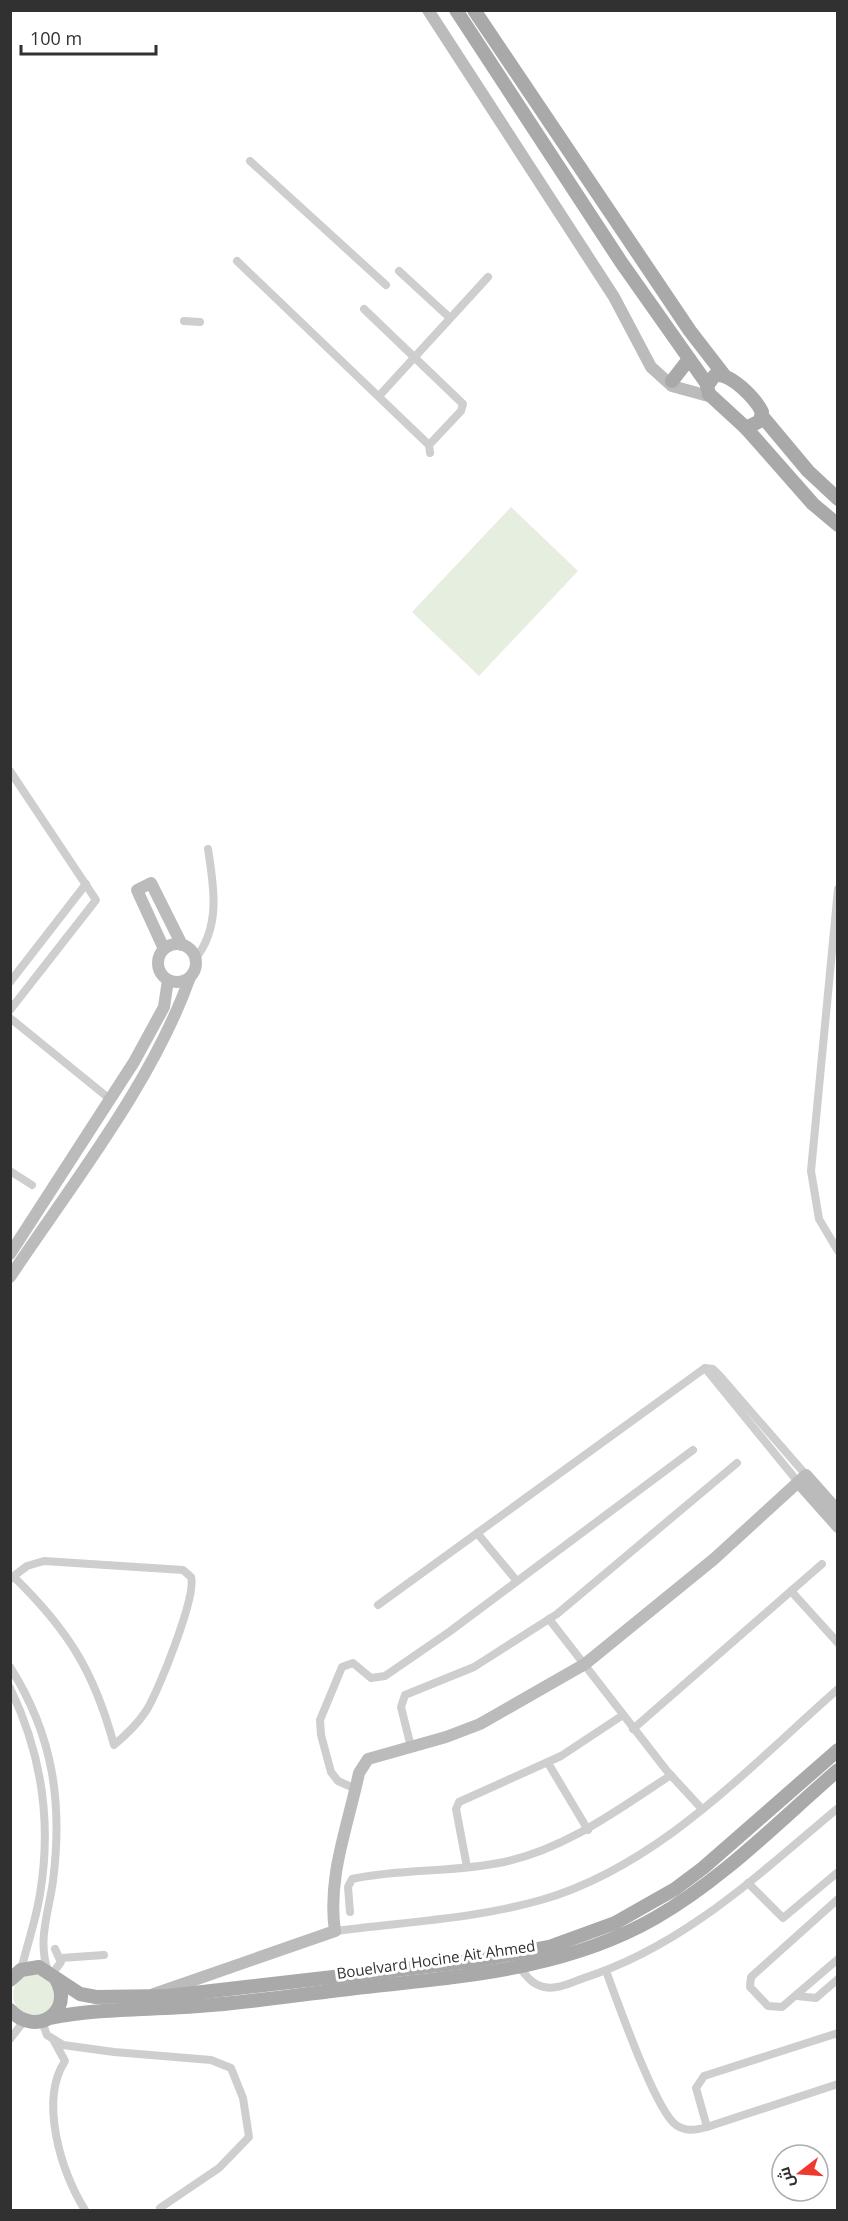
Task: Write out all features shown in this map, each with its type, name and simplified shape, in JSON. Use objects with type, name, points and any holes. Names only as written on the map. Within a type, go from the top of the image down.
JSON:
[{"type":"main road","points":[[456,10],[709,389],[813,504],[837,525]]},
{"type":"main road","points":[[474,10],[690,331],[724,375],[758,406],[762,416],[808,471],[837,499]]},
{"type":"main road","points":[[666,379],[689,359]]},
{"type":"main road","points":[[709,389],[715,375],[724,375]]},
{"type":"main road","points":[[746,428],[758,424],[762,416]]},
{"type":"main road","points":[[14,1976],[39,1968],[52,1974],[80,1994],[96,1997],[147,1996],[227,1991],[473,1961],[527,1952],[582,1936],[646,1907],[675,1889],[703,1868],[837,1750]]},
{"type":"main road","name":"Bouelvard Hocine Ait Ahmed","points":[[15,2016],[46,2020],[83,2011],[201,2006],[520,1968],[600,1944],[653,1919],[684,1900],[713,1880],[837,1770]]},
{"type":"main road","points":[[46,2020],[60,2003],[62,1995],[52,1974]]},
{"type":"street","points":[[428,10],[614,297],[651,368],[666,379],[709,389]]},
{"type":"street","points":[[250,161],[386,285]]},
{"type":"street","points":[[237,261],[379,396],[429,449],[461,411],[463,404],[364,309]]},
{"type":"street","points":[[399,271],[450,318]]},
{"type":"street","points":[[379,396],[488,277]]},
{"type":"street","points":[[184,321],[200,322]]},
{"type":"street","points":[[10,771],[96,900],[10,1010]]},
{"type":"street","points":[[195,959],[204,949],[214,913],[213,881],[208,849]]},
{"type":"street","points":[[164,949],[137,890],[151,883],[182,945]]},
{"type":"street","points":[[10,982],[86,884]]},
{"type":"street","points":[[837,889],[833,980],[811,1171],[819,1219],[837,1251]]},
{"type":"street","points":[[10,1254],[111,1100],[164,1007],[168,980],[158,966],[164,949],[182,945],[188,948],[195,959],[194,972],[174,1019],[149,1067],[10,1277]]},
{"type":"street","points":[[168,980],[179,982],[190,977]]},
{"type":"street","points":[[10,1018],[111,1100]]},
{"type":"street","points":[[10,1171],[32,1185]]},
{"type":"street","points":[[378,1605],[705,1368],[802,1478],[837,1511]]},
{"type":"street","points":[[356,1789],[338,1781],[331,1772],[321,1735],[320,1720],[342,1667],[353,1663],[368,1677],[382,1678],[449,1632],[693,1450]]},
{"type":"street","points":[[411,1747],[401,1707],[405,1695],[474,1667],[549,1619],[737,1463]]},
{"type":"street","points":[[802,1478],[837,1527]]},
{"type":"street","points":[[335,1931],[332,1905],[333,1877],[361,1768],[368,1759],[480,1724],[585,1664],[714,1558],[802,1478]]},
{"type":"street","points":[[477,1533],[516,1580]]},
{"type":"street","points":[[44,1561],[183,1570],[191,1577],[191,1598],[155,1694],[141,1719],[114,1745],[98,1694],[71,1643],[48,1610],[12,1578],[27,1566],[44,1561]]},
{"type":"street","points":[[633,1729],[822,1564]]},
{"type":"street","points":[[791,1591],[837,1643]]},
{"type":"street","points":[[549,1619],[633,1729],[702,1809]]},
{"type":"street","points":[[10,1666],[36,1716],[49,1756],[57,1792],[57,1854],[42,1946],[52,1974]]},
{"type":"street","points":[[10,1688],[33,1743],[41,1774],[45,1810],[45,1845],[40,1894],[14,1976]]},
{"type":"street","points":[[147,1996],[335,1931],[481,1912],[542,1900],[571,1890],[627,1862],[664,1840],[837,1689]]},
{"type":"street","points":[[467,1867],[457,1804],[548,1763],[623,1715]]},
{"type":"street","points":[[548,1763],[588,1830]]},
{"type":"street","points":[[350,1911],[348,1884],[352,1879],[467,1867],[516,1859],[588,1830],[671,1775]]},
{"type":"street","points":[[520,1968],[530,1980],[549,1988],[606,1971],[671,1940],[748,1883],[837,1808]]},
{"type":"street","points":[[748,1883],[783,1918],[837,1872]]},
{"type":"street","points":[[837,1899],[749,1980],[752,1990],[773,2008],[782,2007],[837,1959]]},
{"type":"street","points":[[55,1949],[61,1958]]},
{"type":"street","points":[[61,1958],[104,1955]]},
{"type":"street","points":[[52,1974],[61,1958]]},
{"type":"street","points":[[606,1971],[641,2062],[670,2120],[690,2130],[707,2127],[837,2084]]},
{"type":"street","points":[[797,1996],[804,1999],[816,1998],[837,1979]]},
{"type":"street","points":[[10,2039],[15,2016]]},
{"type":"street","points":[[46,2020],[47,2035],[54,2041],[65,2061],[55,2078],[56,2136],[66,2174],[85,2211]]},
{"type":"street","points":[[707,2127],[696,2088],[704,2076],[836,2032]]},
{"type":"street","points":[[54,2041],[114,2052],[211,2060],[231,2068],[243,2098],[249,2137],[219,2168],[160,2208],[161,2211]]},
{"type":"green space","points":[[511,507],[578,571],[479,676],[412,612]]},
{"type":"green space","points":[[34,1974],[42,1975],[49,1980],[54,1987],[54,2003],[49,2010],[42,2015],[34,2016],[26,2015],[19,2010],[14,2003],[13,1995],[14,1987],[19,1980],[26,1975]]}]
